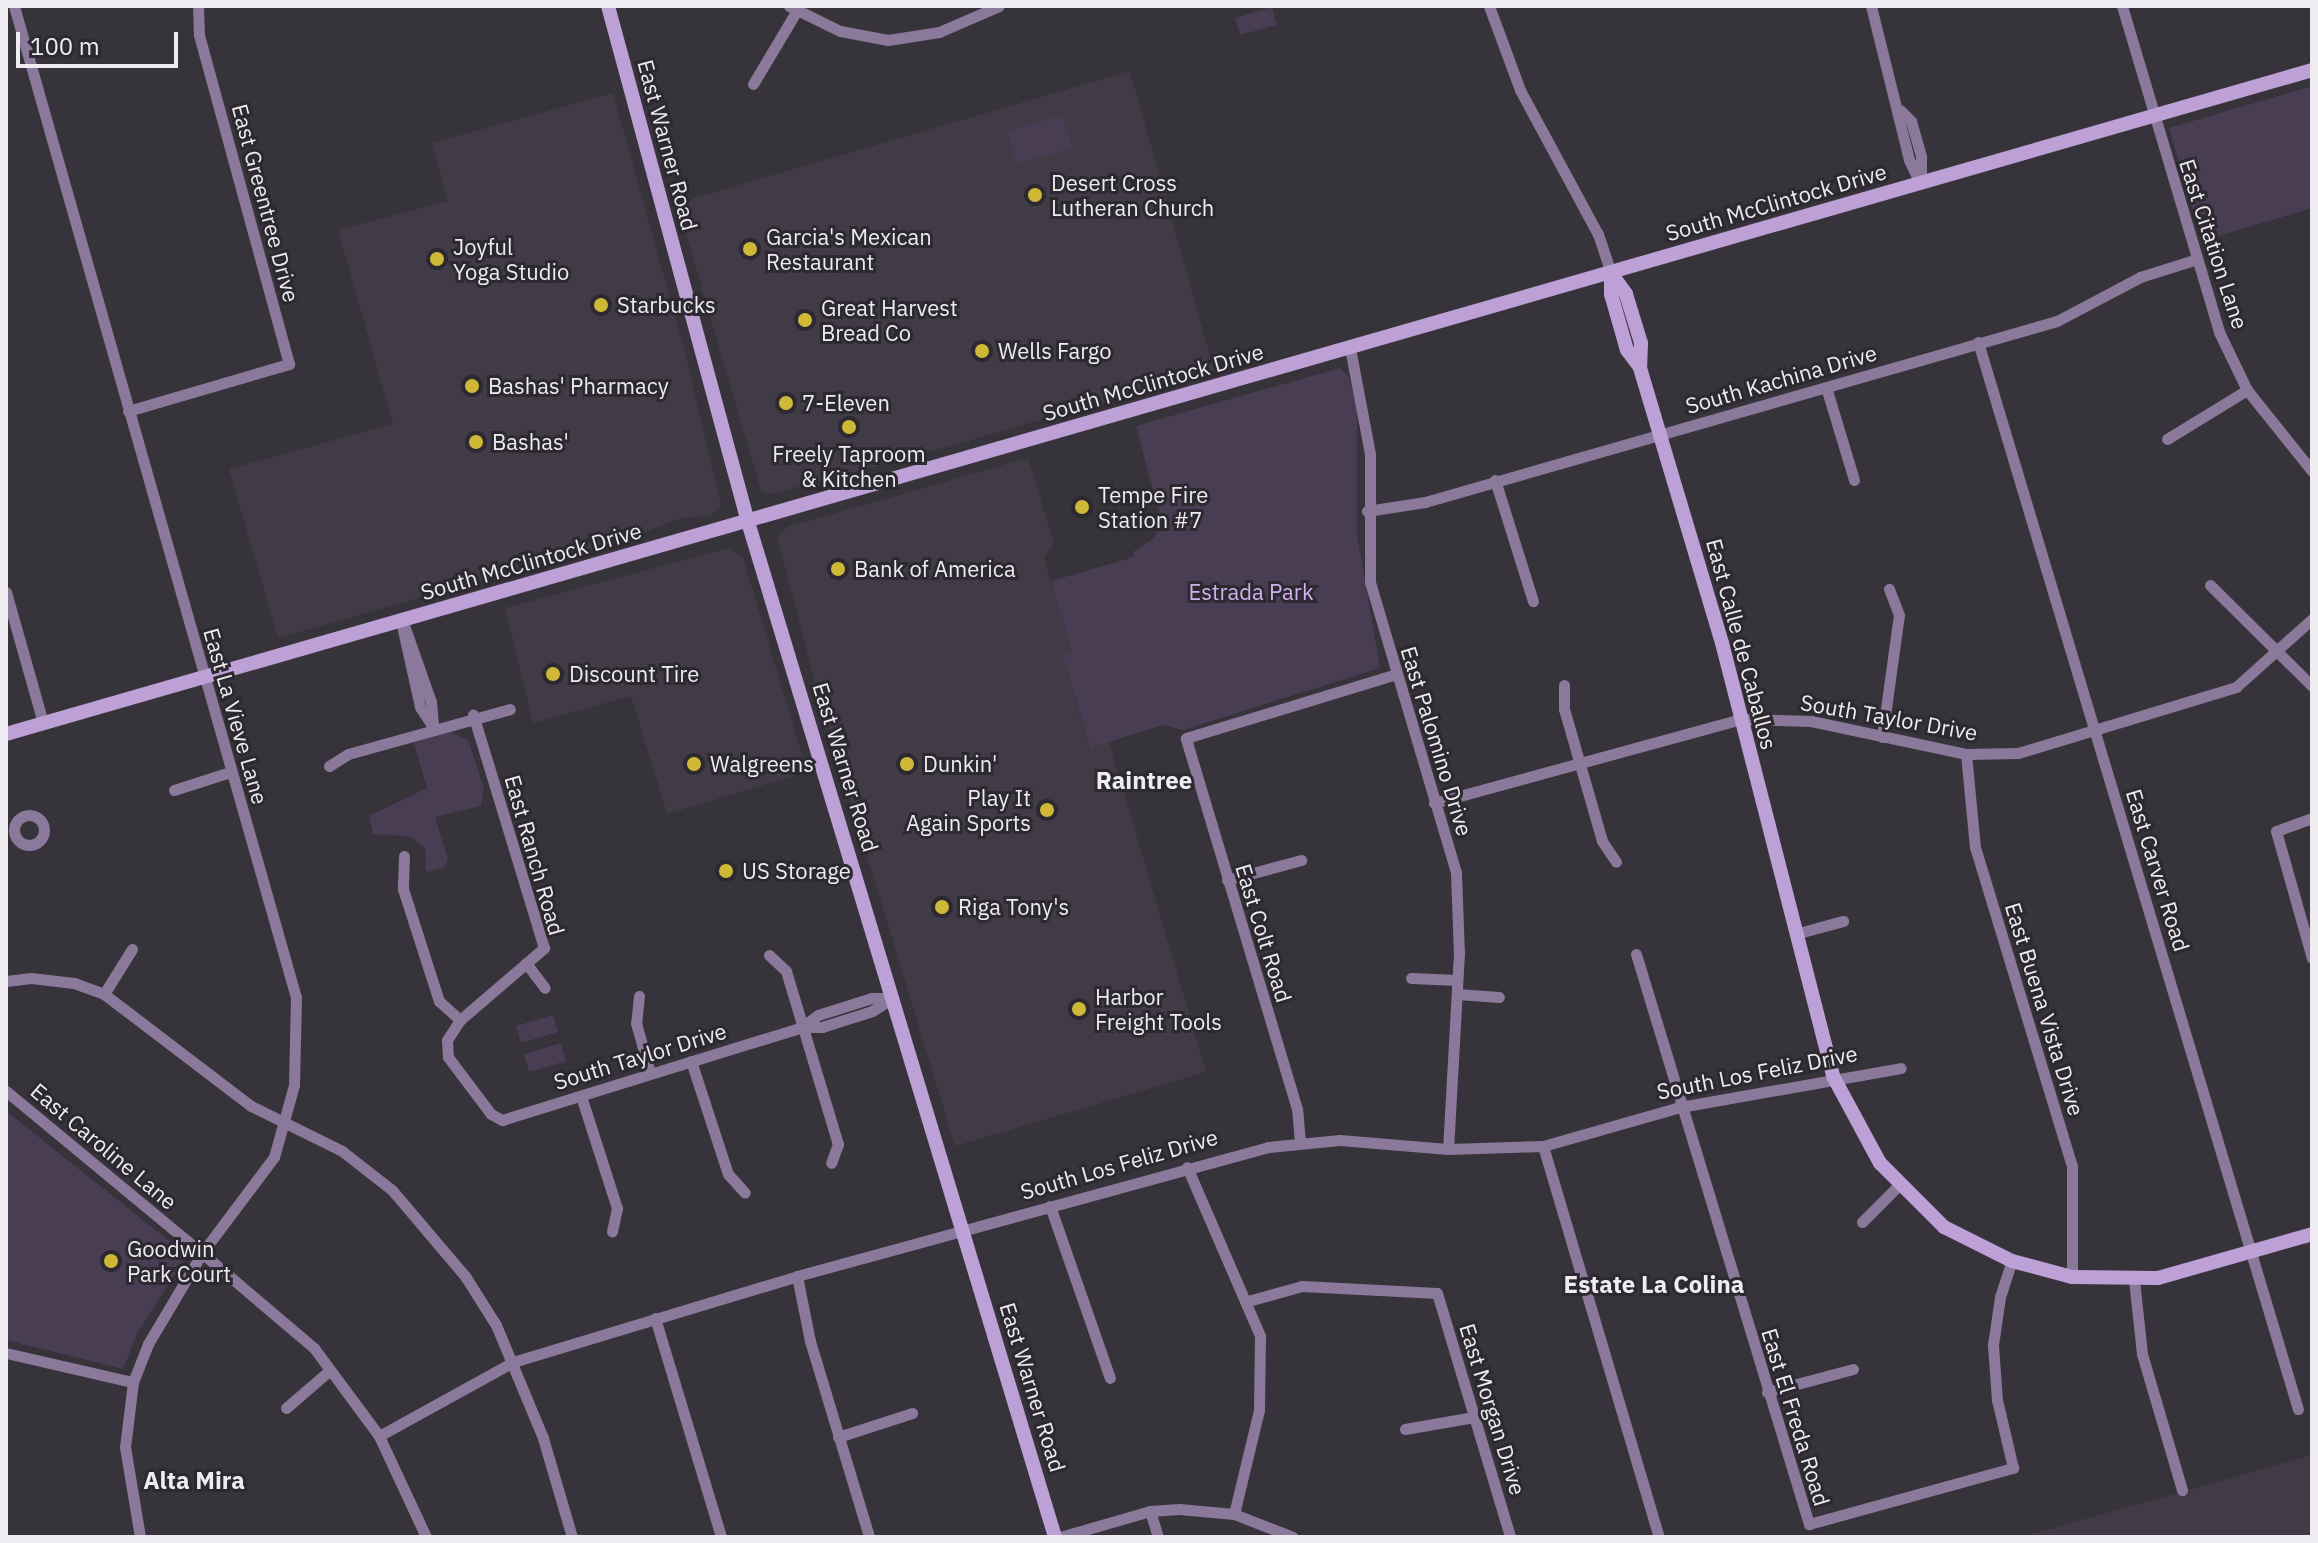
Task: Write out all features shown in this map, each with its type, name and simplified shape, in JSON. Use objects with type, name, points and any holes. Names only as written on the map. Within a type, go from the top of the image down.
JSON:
[{"type":"main road","name":"East Warner Road","points":[[608,6],[748,522],[1058,1537]]},
{"type":"main road","name":"South McClintock Drive","points":[[6,734],[2312,70]]},
{"type":"main road","name":"East Calle de Caballos","points":[[1611,273],[1630,307],[1641,343],[1640,368],[1741,719],[1834,1078],[1862,1138],[1898,1186],[1944,1227],[2012,1261],[2072,1277],[2134,1280],[2182,1273],[2253,1252]]},
{"type":"main road","points":[[2253,1252],[2312,1234]]},
{"type":"street","name":"East La Vieve Lane","points":[[14,6],[230,772],[288,956],[296,997],[297,1051],[286,1123],[256,1185],[202,1253]]},
{"type":"street","name":"East Greentree Drive","points":[[128,411],[289,364],[199,35],[198,6]]},
{"type":"street","points":[[753,84],[792,9],[840,31],[888,40],[939,32],[999,6]]},
{"type":"street","points":[[1489,6],[1520,90],[1598,234],[1611,273]]},
{"type":"street","points":[[1871,6],[1900,110],[1911,121],[1918,145],[1920,183]]},
{"type":"street","name":"East Citation Lane","points":[[2122,6],[2219,332],[2247,390],[2312,471]]},
{"type":"street","name":"South Kachina Drive","points":[[1367,511],[1425,502],[2057,321],[2140,277],[2197,259]]},
{"type":"street","name":"East Carver Road","points":[[1978,342],[2298,1409]]},
{"type":"street","name":"East Palomino Drive","points":[[1350,348],[1370,454],[1367,511],[1370,582],[1456,873],[1457,994],[1448,1149]]},
{"type":"street","points":[[1826,387],[1854,480]]},
{"type":"street","points":[[2167,439],[2247,390]]},
{"type":"street","points":[[1495,480],[1533,601]]},
{"type":"street","points":[[2210,585],[2279,649],[2312,686]]},
{"type":"street","points":[[1882,737],[1899,615],[1889,589]]},
{"type":"street","points":[[6,592],[10,619],[43,723]]},
{"type":"street","name":"South Taylor Drive","points":[[1434,803],[1741,719],[1811,721],[1966,754],[2018,753],[2095,733],[2236,687],[2312,619]]},
{"type":"street","points":[[401,621],[431,702],[433,727]]},
{"type":"street","name":"East Colt Road","points":[[1300,1142],[1297,1109],[1186,738],[1396,674]]},
{"type":"street","points":[[1564,685],[1564,709],[1602,841],[1616,862]]},
{"type":"street","points":[[329,766],[348,754],[433,727],[473,715],[510,709]]},
{"type":"street","name":"East Ranch Road","points":[[460,1020],[544,948],[473,715]]},
{"type":"street","name":"East Buena Vista Drive","points":[[1966,754],[1975,847],[2072,1166],[2072,1277]]},
{"type":"street","points":[[174,790],[230,772]]},
{"type":"street","points":[[2312,818],[2276,831],[2312,958]]},
{"type":"street","points":[[404,856],[403,889],[439,1001],[460,1020]]},
{"type":"street","points":[[1227,880],[1301,860]]},
{"type":"street","points":[[1795,934],[1843,921]]},
{"type":"street","points":[[104,994],[132,949]]},
{"type":"street","name":"East El Freda Road","points":[[1636,954],[1809,1524],[2013,1468],[1997,1400],[1993,1345],[2000,1297],[2012,1261]]},
{"type":"street","points":[[769,955],[786,971],[838,1144],[831,1163]]},
{"type":"street","points":[[526,963],[545,988]]},
{"type":"street","points":[[1411,978],[1457,980]]},
{"type":"street","points":[[6,981],[74,983],[104,994],[251,1106],[342,1151],[392,1190],[465,1276],[513,1362],[572,1537]]},
{"type":"street","points":[[1457,994],[1499,997]]},
{"type":"street","points":[[639,996],[636,1023],[650,1073]]},
{"type":"street","name":"South Taylor Drive","points":[[460,1020],[447,1040],[448,1057],[491,1114],[502,1120],[802,1027],[822,1027],[872,1011],[893,998]]},
{"type":"street","points":[[691,1061],[728,1174],[745,1193]]},
{"type":"street","name":"South Los Feliz Drive","points":[[379,1436],[513,1362],[797,1276],[1187,1167],[1300,1142],[1448,1149],[1543,1146],[1680,1107],[1901,1068]]},
{"type":"street","name":"East Caroline Lane","points":[[6,1091],[202,1253]]},
{"type":"street","points":[[581,1096],[617,1208],[612,1231]]},
{"type":"street","points":[[1543,1146],[1659,1537]]},
{"type":"street","points":[[1187,1167],[1248,1301],[1260,1336],[1263,1370],[1234,1514]]},
{"type":"street","points":[[1862,1222],[1898,1186]]},
{"type":"street","points":[[1050,1206],[1110,1378]]},
{"type":"street","points":[[140,1537],[125,1447],[133,1382],[148,1344],[202,1253],[314,1348],[379,1436],[426,1537]]},
{"type":"street","points":[[797,1276],[838,1437],[869,1537]]},
{"type":"street","points":[[2134,1280],[2140,1345],[2182,1490]]},
{"type":"street","name":"East Morgan Drive","points":[[1248,1301],[1302,1286],[1437,1293],[1510,1537]]},
{"type":"street","points":[[655,1318],[721,1537]]},
{"type":"street","points":[[6,1353],[133,1382]]},
{"type":"street","points":[[1767,1392],[1853,1369]]},
{"type":"street","points":[[286,1408],[330,1370]]},
{"type":"street","points":[[838,1437],[912,1413]]},
{"type":"street","points":[[1405,1429],[1474,1417]]},
{"type":"street","points":[[1150,1511],[1158,1537]]},
{"type":"street","points":[[1058,1537],[1150,1511],[1234,1514],[1293,1537]]},
{"type":"shaded area","points":[[1130,71],[1214,370],[922,454],[771,494],[761,491],[677,203]]},
{"type":"shaded area","points":[[613,93],[685,352],[721,506],[709,516],[681,518],[621,541],[278,638],[229,469],[393,424],[338,230],[448,201],[432,143]]},
{"type":"shaded area","points":[[1028,458],[1054,543],[1044,558],[1072,654],[1063,657],[1089,747],[1109,742],[1206,1072],[955,1146],[817,690],[777,536],[787,527]]},
{"type":"shaded area","points":[[729,548],[743,558],[807,772],[667,814],[631,696],[533,723],[505,608]]},
{"type":"shaded area","points":[[2312,1455],[2312,1537],[2020,1537],[2164,1497]]},
{"type":"green space","points":[[1272,7],[1277,25],[1240,35],[1235,18]]},
{"type":"green space","points":[[2312,86],[2312,208],[2202,241],[2169,128]]},
{"type":"green space","points":[[1062,115],[1072,148],[1017,164],[1007,131]]},
{"type":"green space","name":"Estrada Park","points":[[1340,368],[1349,377],[1357,410],[1357,534],[1380,668],[1183,730],[1162,725],[1090,748],[1063,656],[1072,653],[1051,581],[1134,557],[1133,552],[1155,537],[1160,517],[1136,426]]},
{"type":"green space","points":[[448,731],[468,740],[484,788],[481,806],[435,817],[448,859],[444,868],[426,872],[425,848],[409,836],[373,834],[369,816],[427,788],[414,743]]},
{"type":"green space","points":[[553,1015],[558,1032],[521,1043],[516,1026]]},
{"type":"green space","points":[[561,1043],[566,1061],[529,1072],[524,1054]]},
{"type":"green space","points":[[6,1111],[187,1255],[138,1332],[123,1369],[6,1340]]},
{"type":"place","name":"Desert Cross Lutheran Church","points":[[1035,195]]},
{"type":"place","name":"Garcia's Mexican Restaurant","points":[[750,249]]},
{"type":"place","name":"Joyful Yoga Studio","points":[[437,259]]},
{"type":"place","name":"Starbucks","points":[[601,305]]},
{"type":"place","name":"Great Harvest Bread Co","points":[[805,320]]},
{"type":"place","name":"Wells Fargo","points":[[982,351]]},
{"type":"place","name":"Bashas' Pharmacy","points":[[472,386]]},
{"type":"place","name":"7-Eleven","points":[[786,403]]},
{"type":"place","name":"Freely Taproom & Kitchen","points":[[849,427]]},
{"type":"place","name":"Bashas'","points":[[476,442]]},
{"type":"place","name":"Tempe Fire Station #7","points":[[1082,507]]},
{"type":"place","name":"Bank of America","points":[[838,569]]},
{"type":"place","name":"Discount Tire","points":[[553,674]]},
{"type":"place","name":"Walgreens","points":[[694,764]]},
{"type":"place","name":"Dunkin'","points":[[907,764]]},
{"type":"place","name":"Play It Again Sports","points":[[1047,810]]},
{"type":"place","name":"US Storage","points":[[726,871]]},
{"type":"place","name":"Riga Tony's","points":[[942,907]]},
{"type":"place","name":"Harbor Freight Tools","points":[[1079,1009]]},
{"type":"place","name":"Goodwin Park Court","points":[[111,1261]]},
{"type":"district","name":"Raintree","points":[[1144,781]]},
{"type":"district","name":"Estate La Colina","points":[[1654,1285]]},
{"type":"district","name":"Alta Mira","points":[[194,1481]]}]
